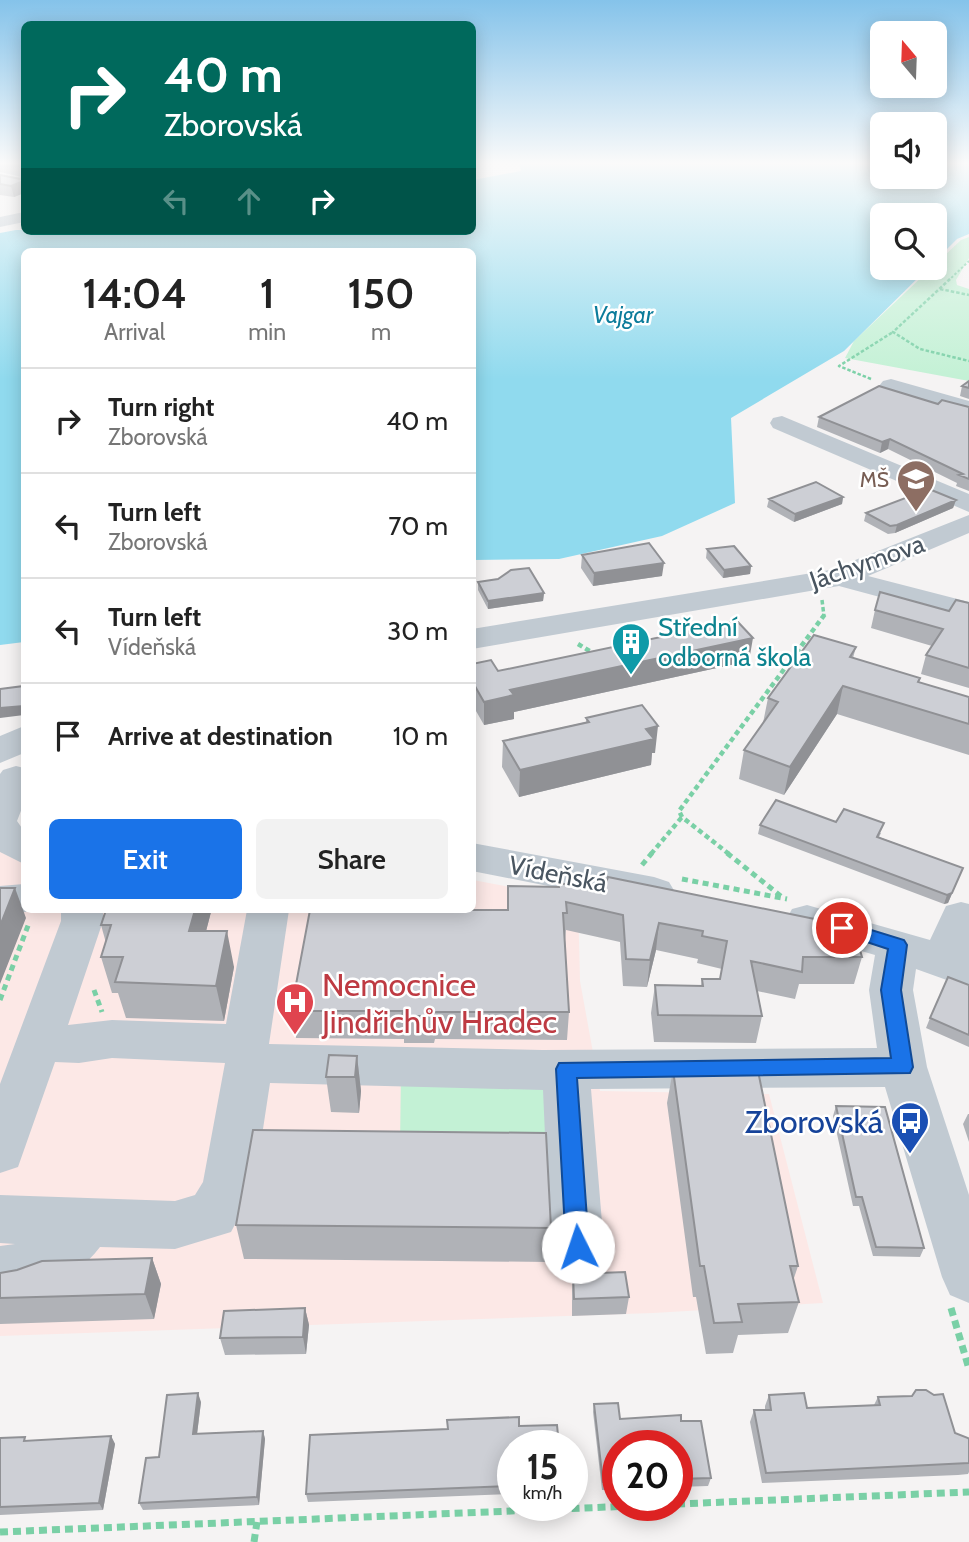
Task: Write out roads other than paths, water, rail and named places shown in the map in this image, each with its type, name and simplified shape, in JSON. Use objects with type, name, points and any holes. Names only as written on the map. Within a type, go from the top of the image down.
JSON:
[{"type":"street","points":[[891,386],[969,409]]},
{"type":"street","points":[[782,422],[969,505]]},
{"type":"street","name":"Jáchymova","points":[[476,638],[830,585],[969,523]]},
{"type":"street","points":[[830,585],[891,579],[969,551]]},
{"type":"street","points":[[830,585],[969,612]]},
{"type":"street","points":[[0,817],[10,759]]},
{"type":"street","points":[[0,824],[4,836],[21,850]]},
{"type":"street","points":[[0,867],[21,854]]},
{"type":"street","name":"Vídeňská","points":[[476,858],[683,888]]},
{"type":"street","points":[[766,912],[842,928],[956,966],[961,917]]},
{"type":"street","points":[[4,1131],[39,1042],[82,921],[82,913]]},
{"type":"street","points":[[1,1220],[88,1220],[175,1225],[212,1215],[228,1188],[268,913]]},
{"type":"street","points":[[898,945],[891,990],[903,1067],[969,1277]]},
{"type":"street","points":[[39,1042],[79,1044],[112,1039],[401,1069],[903,1067]]},
{"type":"street","points":[[578,1247],[581,1069]]},
{"type":"street","points":[[1,1272],[41,1266],[68,1248],[88,1220]]},
{"type":"water","name":"Vajgar","points":[[0,235],[870,235],[870,280],[916,280],[844,351],[731,418],[735,503],[662,536],[559,559],[476,560],[476,248],[21,248],[21,642],[0,645]]},
{"type":"water","name":"Vajgar","points":[[947,235],[967,235],[957,239],[947,249]]},
{"type":"place","name":"MŠ","points":[[916,513]]},
{"type":"place","name":"Střední odborná škola","points":[[631,676]]},
{"type":"place","name":"Nemocnice Jindřichův Hradec","points":[[295,1036]]},
{"type":"place","name":"Zborovská","points":[[910,1155]]}]
